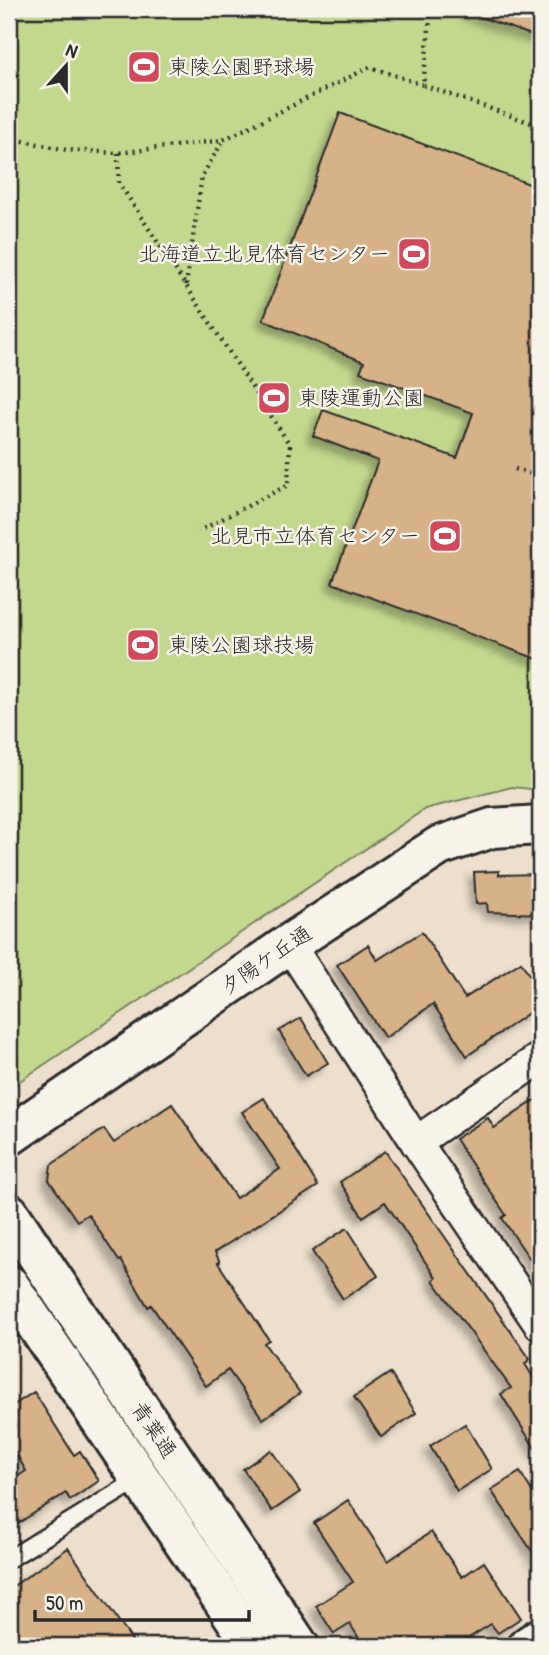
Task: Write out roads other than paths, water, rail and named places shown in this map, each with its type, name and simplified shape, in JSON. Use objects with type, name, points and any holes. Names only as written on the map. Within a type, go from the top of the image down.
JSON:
[{"type":"street","name":"夕陽ケ丘通","points":[[9,1136],[289,944],[439,846],[492,828],[540,825]]},
{"type":"street","points":[[289,944],[416,1142],[539,1320]]},
{"type":"street","points":[[416,1142],[540,1058]]},
{"type":"street","name":"青葉通","points":[[9,1213],[157,1468],[254,1646]]},
{"type":"street","name":"青葉通","points":[[9,1286],[299,1646]]},
{"type":"street","points":[[528,1646],[540,1638]]},
{"type":"lane","points":[[9,1559],[157,1468]]},
{"type":"place","name":"東陵公園野球場","points":[[144,67]]},
{"type":"place","name":"北海道立北見体育センター","points":[[414,254]]},
{"type":"place","name":"東陵運動公園","points":[[274,398]]},
{"type":"place","name":"北見市立体育センター","points":[[445,536]]},
{"type":"place","name":"東陵公園球技場","points":[[143,645]]}]
